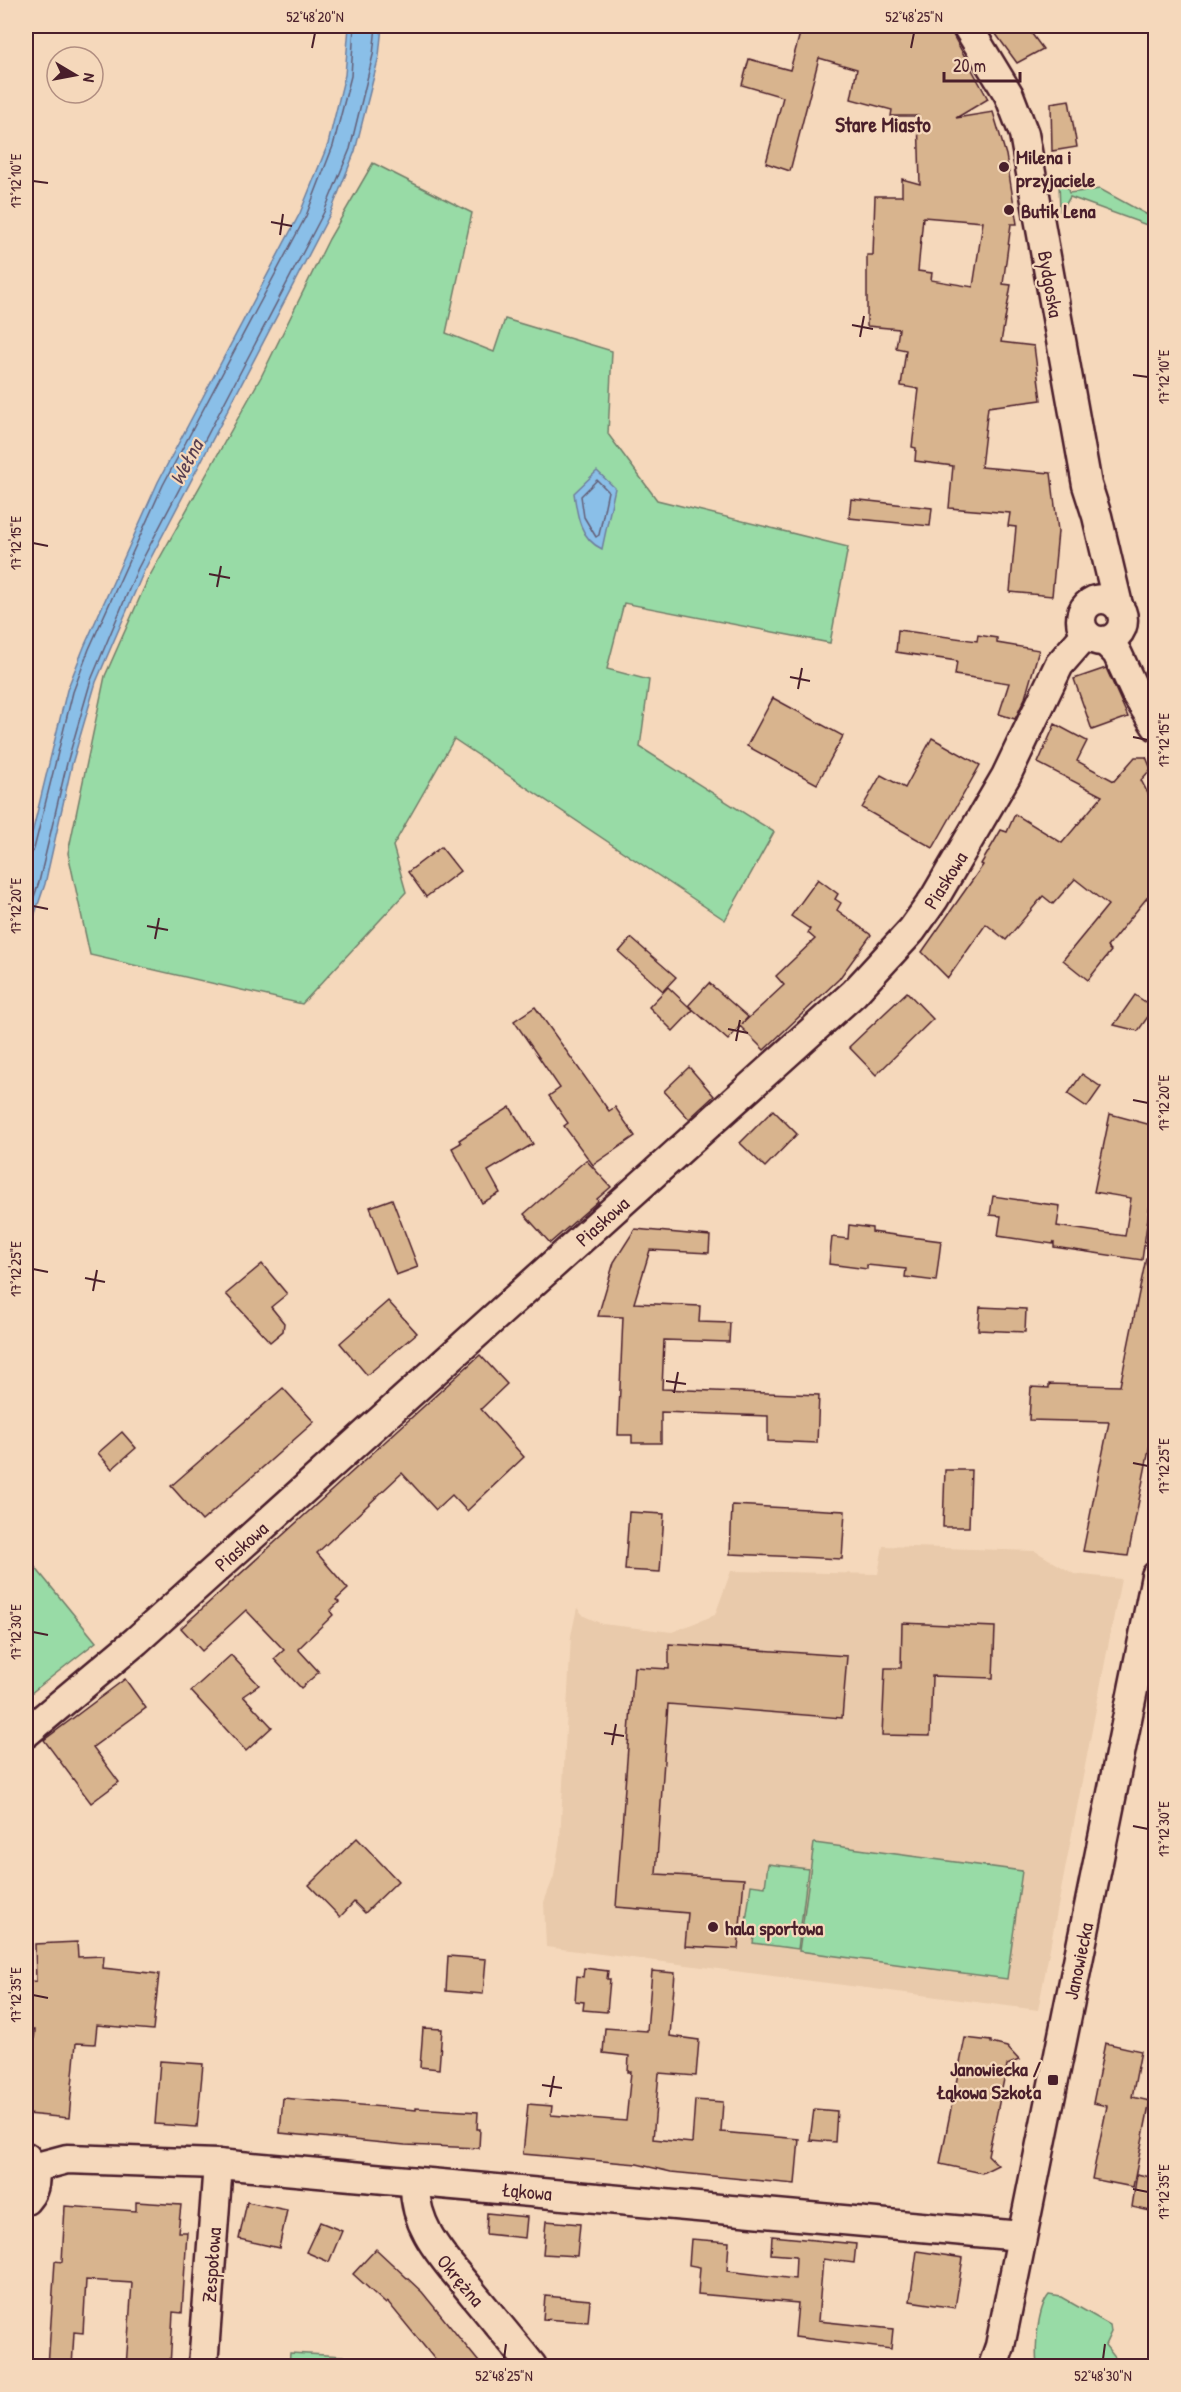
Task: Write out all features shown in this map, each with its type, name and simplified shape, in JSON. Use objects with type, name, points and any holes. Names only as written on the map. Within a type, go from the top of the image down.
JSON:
[{"type":"street","name":"Bydgoska","points":[[968,26],[1012,102],[1024,134],[1087,485],[1097,516],[1108,625],[1117,653],[1136,694],[1155,726]]},
{"type":"street","name":"Bydgoska","points":[[1087,485],[1084,518],[1092,587],[1081,619],[1082,627],[1108,625]]},
{"type":"street","name":"Bydgoska","points":[[1108,625],[1143,664],[1155,706]]},
{"type":"street","name":"Piaskowa","points":[[26,1733],[136,1641],[854,993],[912,930],[934,899],[1006,776],[1059,664],[1108,625]]},
{"type":"street","name":"Janowiecka","points":[[1000,2360],[1021,2236],[1155,1576]]},
{"type":"street","name":"Łąkowa","points":[[29,2162],[67,2159],[218,2164],[1021,2236]]},
{"type":"street","points":[[26,2200],[34,2188],[35,2178],[29,2162]]},
{"type":"street","name":"Zespołowa","points":[[203,2367],[218,2164]]},
{"type":"street","name":"Okrężna","points":[[415,2182],[414,2195],[419,2215],[435,2248],[532,2367]]},
{"type":"shaded area","points":[[883,1546],[1035,1551],[1074,1574],[1121,1579],[1038,2010],[546,1947],[544,1902],[554,1876],[560,1840],[571,1636],[577,1608],[584,1616],[602,1624],[672,1632],[715,1615],[731,1571],[878,1574]]},
{"type":"green space","points":[[373,163],[472,213],[446,333],[494,352],[505,319],[612,351],[608,434],[657,500],[848,547],[830,643],[624,603],[607,669],[649,680],[640,747],[774,832],[725,920],[454,739],[393,846],[406,892],[302,1004],[90,955],[68,853],[105,676],[148,579],[261,377],[329,239]]},
{"type":"green space","points":[[1064,178],[1069,193],[1100,189],[1155,219],[1155,228],[1070,197],[1060,211],[1059,182]]},
{"type":"green space","points":[[26,1556],[96,1642],[26,1697]]},
{"type":"green space","points":[[814,1843],[1022,1871],[1007,1979],[799,1951]]},
{"type":"green space","points":[[768,1864],[808,1869],[798,1949],[753,1943],[755,1931],[745,1929],[751,1885],[765,1887]]},
{"type":"green space","points":[[1049,2295],[1061,2297],[1110,2325],[1111,2332],[1105,2345],[1117,2360],[1107,2366],[1037,2366],[1039,2319]]},
{"type":"green space","points":[[290,2353],[343,2356],[342,2366],[289,2366]]},
{"type":"water","name":"Wełna","points":[[349,26],[382,26],[379,56],[355,151],[330,214],[144,571],[96,682],[72,764],[45,884],[26,940],[26,858],[67,690],[158,482],[300,213],[328,144],[345,75]]},
{"type":"water","points":[[597,471],[615,488],[602,549],[584,533],[578,518],[574,493]]},
{"type":"building","points":[[802,26],[948,26],[988,99],[956,118],[993,112],[1006,155],[1017,224],[1011,224],[1003,284],[1011,285],[1001,342],[1034,346],[1041,400],[988,407],[981,467],[1051,473],[1058,531],[1052,596],[1010,592],[1016,527],[1008,526],[1010,513],[949,508],[953,466],[915,461],[916,448],[912,447],[919,389],[901,386],[906,350],[896,348],[899,329],[867,326],[867,255],[873,255],[875,196],[902,196],[902,179],[920,184],[918,116],[891,116],[892,110],[851,99],[857,69],[819,58],[790,171],[766,163],[783,97],[742,85],[749,59],[790,70]],"holes":[[[923,217],[983,222],[973,287],[931,280],[932,273],[918,271]]]},
{"type":"building","points":[[990,26],[1026,26],[1043,49],[1017,63]]},
{"type":"building","points":[[1069,100],[1077,147],[1052,151],[1051,103]]},
{"type":"building","points":[[851,499],[932,508],[930,526],[849,518]]},
{"type":"building","points":[[898,630],[977,641],[978,635],[997,638],[997,643],[1039,650],[1025,698],[1015,719],[999,714],[1009,683],[955,675],[957,661],[896,652]]},
{"type":"building","points":[[1106,668],[1128,717],[1092,730],[1074,679]]},
{"type":"building","points":[[773,698],[843,736],[817,784],[747,746]]},
{"type":"building","points":[[1055,724],[1087,741],[1077,761],[1114,781],[1135,757],[1146,757],[1151,769],[1141,780],[1155,807],[1155,888],[1107,947],[1111,951],[1088,980],[1063,960],[1108,905],[1075,879],[1053,904],[1043,896],[1006,940],[986,924],[948,978],[922,952],[983,865],[981,864],[1001,830],[1007,832],[1015,814],[1062,843],[1102,796],[1038,763]]},
{"type":"building","points":[[932,738],[980,765],[933,848],[862,808],[881,775],[905,788]]},
{"type":"building","points":[[441,847],[460,871],[426,897],[408,872]]},
{"type":"building","points":[[818,879],[838,894],[835,899],[841,903],[837,910],[871,935],[839,979],[764,1050],[740,1026],[728,1040],[689,1006],[693,1010],[673,1031],[649,1007],[668,987],[688,1006],[709,983],[748,1017],[742,1024],[784,985],[776,976],[815,939],[808,933],[810,929],[791,916]]},
{"type":"building","points":[[631,938],[676,977],[663,991],[619,952]]},
{"type":"building","points":[[907,992],[933,1019],[876,1075],[849,1047]]},
{"type":"building","points":[[1135,995],[1154,1008],[1138,1031],[1114,1025]]},
{"type":"building","points":[[535,1007],[609,1111],[615,1107],[635,1136],[593,1165],[564,1126],[568,1123],[549,1096],[560,1088],[514,1021]]},
{"type":"building","points":[[689,1067],[714,1096],[689,1119],[664,1091]]},
{"type":"building","points":[[1082,1074],[1101,1087],[1087,1107],[1068,1094]]},
{"type":"building","points":[[510,1107],[533,1144],[488,1171],[500,1193],[482,1203],[452,1148],[461,1143],[459,1140]]},
{"type":"building","points":[[773,1110],[797,1134],[765,1167],[740,1143]]},
{"type":"building","points":[[1110,1114],[1155,1126],[1155,1205],[1150,1204],[1142,1260],[1054,1247],[1054,1241],[1053,1244],[998,1236],[1001,1216],[990,1215],[993,1196],[1060,1206],[1057,1226],[1125,1236],[1131,1198],[1094,1192]]},
{"type":"building","points":[[586,1160],[611,1187],[550,1243],[524,1214]]},
{"type":"building","points":[[392,1199],[418,1267],[396,1275],[370,1207]]},
{"type":"building","points":[[849,1225],[872,1228],[872,1232],[941,1241],[936,1281],[905,1277],[906,1269],[867,1265],[867,1269],[829,1264],[832,1237],[848,1239]]},
{"type":"building","points":[[635,1229],[710,1236],[709,1253],[650,1250],[634,1303],[700,1306],[699,1322],[730,1323],[729,1342],[664,1340],[662,1389],[819,1395],[817,1443],[768,1441],[768,1416],[661,1412],[661,1443],[632,1443],[632,1435],[618,1435],[623,1317],[598,1316],[614,1262]]},
{"type":"building","points":[[1146,1258],[1155,1259],[1155,1419],[1128,1556],[1083,1551],[1109,1422],[1029,1420],[1031,1387],[1049,1388],[1049,1384],[1120,1386]]},
{"type":"building","points":[[262,1264],[287,1294],[271,1307],[284,1323],[283,1331],[270,1342],[226,1294]]},
{"type":"building","points":[[388,1301],[417,1333],[367,1375],[340,1343]]},
{"type":"building","points":[[980,1307],[1026,1309],[1025,1332],[978,1330]]},
{"type":"building","points":[[480,1355],[507,1384],[481,1409],[524,1457],[467,1511],[452,1495],[436,1510],[402,1473],[317,1553],[348,1589],[336,1600],[339,1602],[330,1611],[333,1615],[298,1649],[319,1672],[301,1688],[274,1659],[284,1650],[246,1610],[202,1651],[181,1628]]},
{"type":"building","points":[[283,1388],[314,1422],[202,1521],[171,1486]]},
{"type":"building","points":[[122,1432],[136,1448],[112,1469],[98,1453]]},
{"type":"building","points":[[945,1470],[971,1470],[969,1527],[943,1527]]},
{"type":"building","points":[[732,1505],[845,1511],[842,1559],[730,1554]]},
{"type":"building","points":[[629,1512],[664,1514],[660,1572],[625,1570]]},
{"type":"building","points":[[902,1623],[995,1627],[993,1678],[932,1676],[930,1736],[882,1735],[885,1668],[901,1668]]},
{"type":"building","points":[[669,1644],[847,1656],[842,1718],[668,1704],[656,1874],[744,1879],[738,1949],[685,1946],[688,1913],[616,1907],[634,1667],[669,1669]]},
{"type":"building","points":[[231,1655],[259,1685],[243,1696],[272,1727],[246,1751],[191,1691]]},
{"type":"building","points":[[125,1679],[146,1708],[93,1747],[119,1782],[91,1803],[44,1740]]},
{"type":"building","points":[[357,1838],[398,1881],[365,1913],[354,1902],[340,1917],[309,1885]]},
{"type":"building","points":[[77,1942],[78,1957],[104,1956],[103,1968],[159,1974],[153,2030],[97,2025],[95,2044],[76,2043],[69,2118],[27,2114],[35,2030],[29,2030],[28,2012],[26,2012],[26,1982],[36,1981],[35,1944]]},
{"type":"building","points":[[448,1956],[486,1959],[483,1994],[446,1991]]},
{"type":"building","points":[[584,1968],[608,1971],[607,1979],[610,1979],[607,2012],[583,2010],[584,2002],[575,2001],[577,1976],[583,1977]]},
{"type":"building","points":[[652,1971],[675,1973],[670,2036],[699,2040],[696,2076],[659,2073],[653,2139],[692,2143],[695,2100],[723,2102],[721,2132],[799,2139],[795,2184],[671,2172],[637,2164],[523,2154],[528,2104],[552,2106],[551,2115],[626,2121],[631,2072],[628,2072],[629,2056],[603,2053],[605,2028],[647,2031]]},
{"type":"building","points":[[423,2028],[442,2029],[439,2069],[420,2067]]},
{"type":"building","points":[[965,2038],[991,2041],[991,2043],[1007,2047],[1019,2060],[1007,2065],[988,2155],[998,2165],[982,2173],[940,2164]]},
{"type":"building","points":[[1105,2043],[1141,2051],[1132,2097],[1150,2101],[1133,2187],[1092,2179],[1107,2106],[1093,2103]]},
{"type":"building","points":[[160,2061],[203,2064],[197,2127],[155,2124]]},
{"type":"building","points":[[283,2098],[416,2110],[416,2108],[478,2112],[479,2148],[405,2145],[280,2133]]},
{"type":"building","points":[[814,2109],[837,2111],[835,2142],[810,2140]]},
{"type":"building","points":[[1137,2174],[1155,2178],[1155,2212],[1132,2207]]},
{"type":"building","points":[[136,2202],[181,2205],[178,2232],[187,2232],[182,2313],[173,2312],[170,2367],[126,2367],[132,2283],[86,2280],[83,2333],[74,2332],[72,2367],[48,2367],[55,2261],[62,2262],[65,2206],[136,2211]]},
{"type":"building","points":[[247,2202],[287,2210],[279,2248],[239,2239]]},
{"type":"building","points":[[487,2213],[527,2217],[525,2238],[486,2234]]},
{"type":"building","points":[[546,2221],[580,2224],[577,2256],[543,2254]]},
{"type":"building","points":[[320,2222],[342,2231],[329,2262],[306,2252]]},
{"type":"building","points":[[772,2236],[856,2244],[854,2263],[823,2259],[818,2321],[893,2329],[891,2349],[795,2337],[798,2303],[698,2294],[700,2267],[689,2265],[691,2239],[729,2242],[727,2271],[795,2279],[796,2256],[771,2254]]},
{"type":"building","points":[[376,2249],[422,2292],[483,2367],[441,2367],[388,2302],[386,2304],[353,2274]]},
{"type":"building","points":[[917,2251],[963,2258],[955,2308],[910,2301]]},
{"type":"building","points":[[545,2296],[590,2300],[588,2322],[543,2319]]},
{"type":"place","name":"Milena i przyjaciele","points":[[1004,167]]},
{"type":"place","name":"Butik Lena","points":[[1009,210]]},
{"type":"place","name":"hala sportowa","points":[[713,1927]]},
{"type":"place","name":"Janowiecka / Łąkowa Szkoła","points":[[1053,2080]]},
{"type":"district","name":"Stare Miasto","points":[[883,124]]}]
